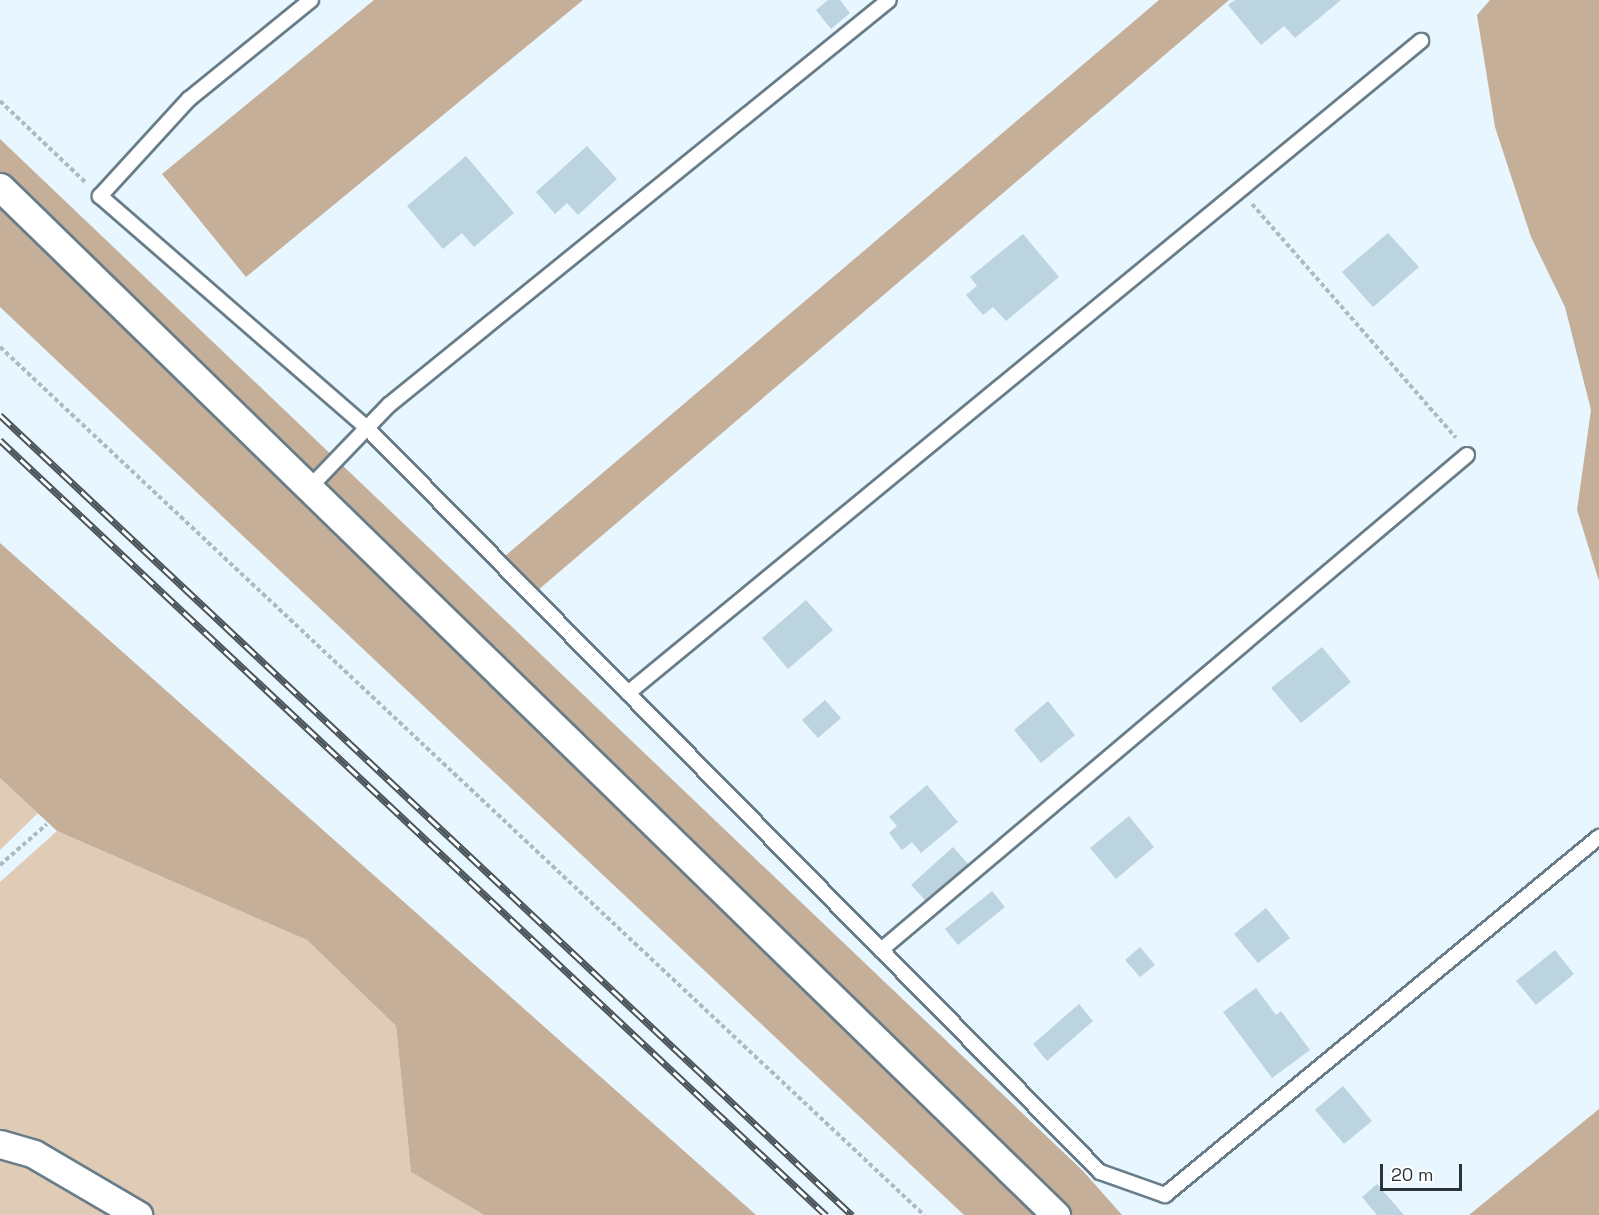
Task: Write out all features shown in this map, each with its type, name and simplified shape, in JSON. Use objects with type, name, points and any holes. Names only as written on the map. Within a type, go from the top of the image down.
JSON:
[{"type":"street","points":[[0,187],[1056,1215]]},
{"type":"street","points":[[0,1144],[34,1154],[138,1215]]},
{"type":"lane","points":[[311,0],[189,99],[100,195],[367,428],[1100,1172],[1166,1195],[1599,837]]},
{"type":"lane","points":[[309,488],[398,398],[889,0]]},
{"type":"lane","points":[[628,693],[1421,40]]},
{"type":"lane","points":[[881,950],[1467,454]]},
{"type":"path","points":[[0,101],[100,195]]},
{"type":"path","points":[[1240,190],[1467,454]]},
{"type":"path","points":[[0,347],[924,1215]]},
{"type":"path","points":[[0,865],[47,824]]},
{"type":"shaded area","points":[[374,0],[583,0],[246,277],[162,174]]},
{"type":"shaded area","points":[[1159,0],[1229,0],[537,591],[505,556]]},
{"type":"shaded area","points":[[1490,0],[1599,0],[1599,581],[1577,510],[1591,410],[1565,307],[1531,237],[1495,127],[1477,15]]},
{"type":"shaded area","points":[[0,139],[1083,1171],[1122,1215],[964,1215],[0,307]]},
{"type":"shaded area","points":[[0,543],[756,1215],[484,1215],[411,1172],[396,1026],[307,940],[57,831],[0,778]]},
{"type":"shaded area","points":[[0,778],[38,813],[0,850]]},
{"type":"shaded area","points":[[57,831],[307,940],[396,1026],[411,1172],[484,1215],[0,1215],[0,882]]},
{"type":"shaded area","points":[[1599,1109],[1599,1215],[1469,1215]]},
{"type":"building","points":[[828,0],[840,0],[850,13],[831,29],[816,10]]},
{"type":"building","points":[[1235,0],[1341,0],[1295,38],[1284,26],[1261,45],[1228,5]]},
{"type":"building","points":[[587,146],[617,179],[578,215],[567,203],[555,214],[536,192]]},
{"type":"building","points":[[466,156],[514,213],[474,247],[462,233],[443,249],[407,206]]},
{"type":"building","points":[[1388,233],[1419,267],[1373,307],[1342,272]]},
{"type":"building","points":[[1023,234],[1059,277],[1006,321],[993,307],[983,315],[966,295],[977,286],[970,277]]},
{"type":"building","points":[[806,600],[833,630],[788,669],[762,638]]},
{"type":"building","points":[[1322,647],[1351,682],[1301,723],[1271,688]]},
{"type":"building","points":[[825,700],[841,718],[818,738],[802,720]]},
{"type":"building","points":[[1048,701],[1075,735],[1041,763],[1014,730]]},
{"type":"building","points":[[927,785],[958,822],[921,853],[912,842],[902,850],[889,833],[897,826],[889,817]]},
{"type":"building","points":[[1129,816],[1154,847],[1116,879],[1090,848]]},
{"type":"building","points":[[953,847],[969,865],[927,902],[911,885]]},
{"type":"building","points":[[992,891],[1005,907],[958,945],[945,929]]},
{"type":"building","points":[[1266,908],[1290,938],[1258,963],[1234,934]]},
{"type":"building","points":[[1140,947],[1155,965],[1140,977],[1125,960]]},
{"type":"building","points":[[1555,950],[1574,974],[1536,1005],[1516,981]]},
{"type":"building","points":[[1256,988],[1276,1015],[1281,1011],[1310,1050],[1272,1078],[1223,1012]]},
{"type":"building","points":[[1079,1004],[1093,1021],[1047,1061],[1033,1044]]},
{"type":"building","points":[[1343,1086],[1372,1121],[1344,1144],[1315,1110]]},
{"type":"building","points":[[1377,1184],[1404,1215],[1377,1215],[1362,1197]]},
{"type":"railway","points":[[0,415],[852,1215]]},
{"type":"railway","points":[[0,440],[826,1215]]}]
